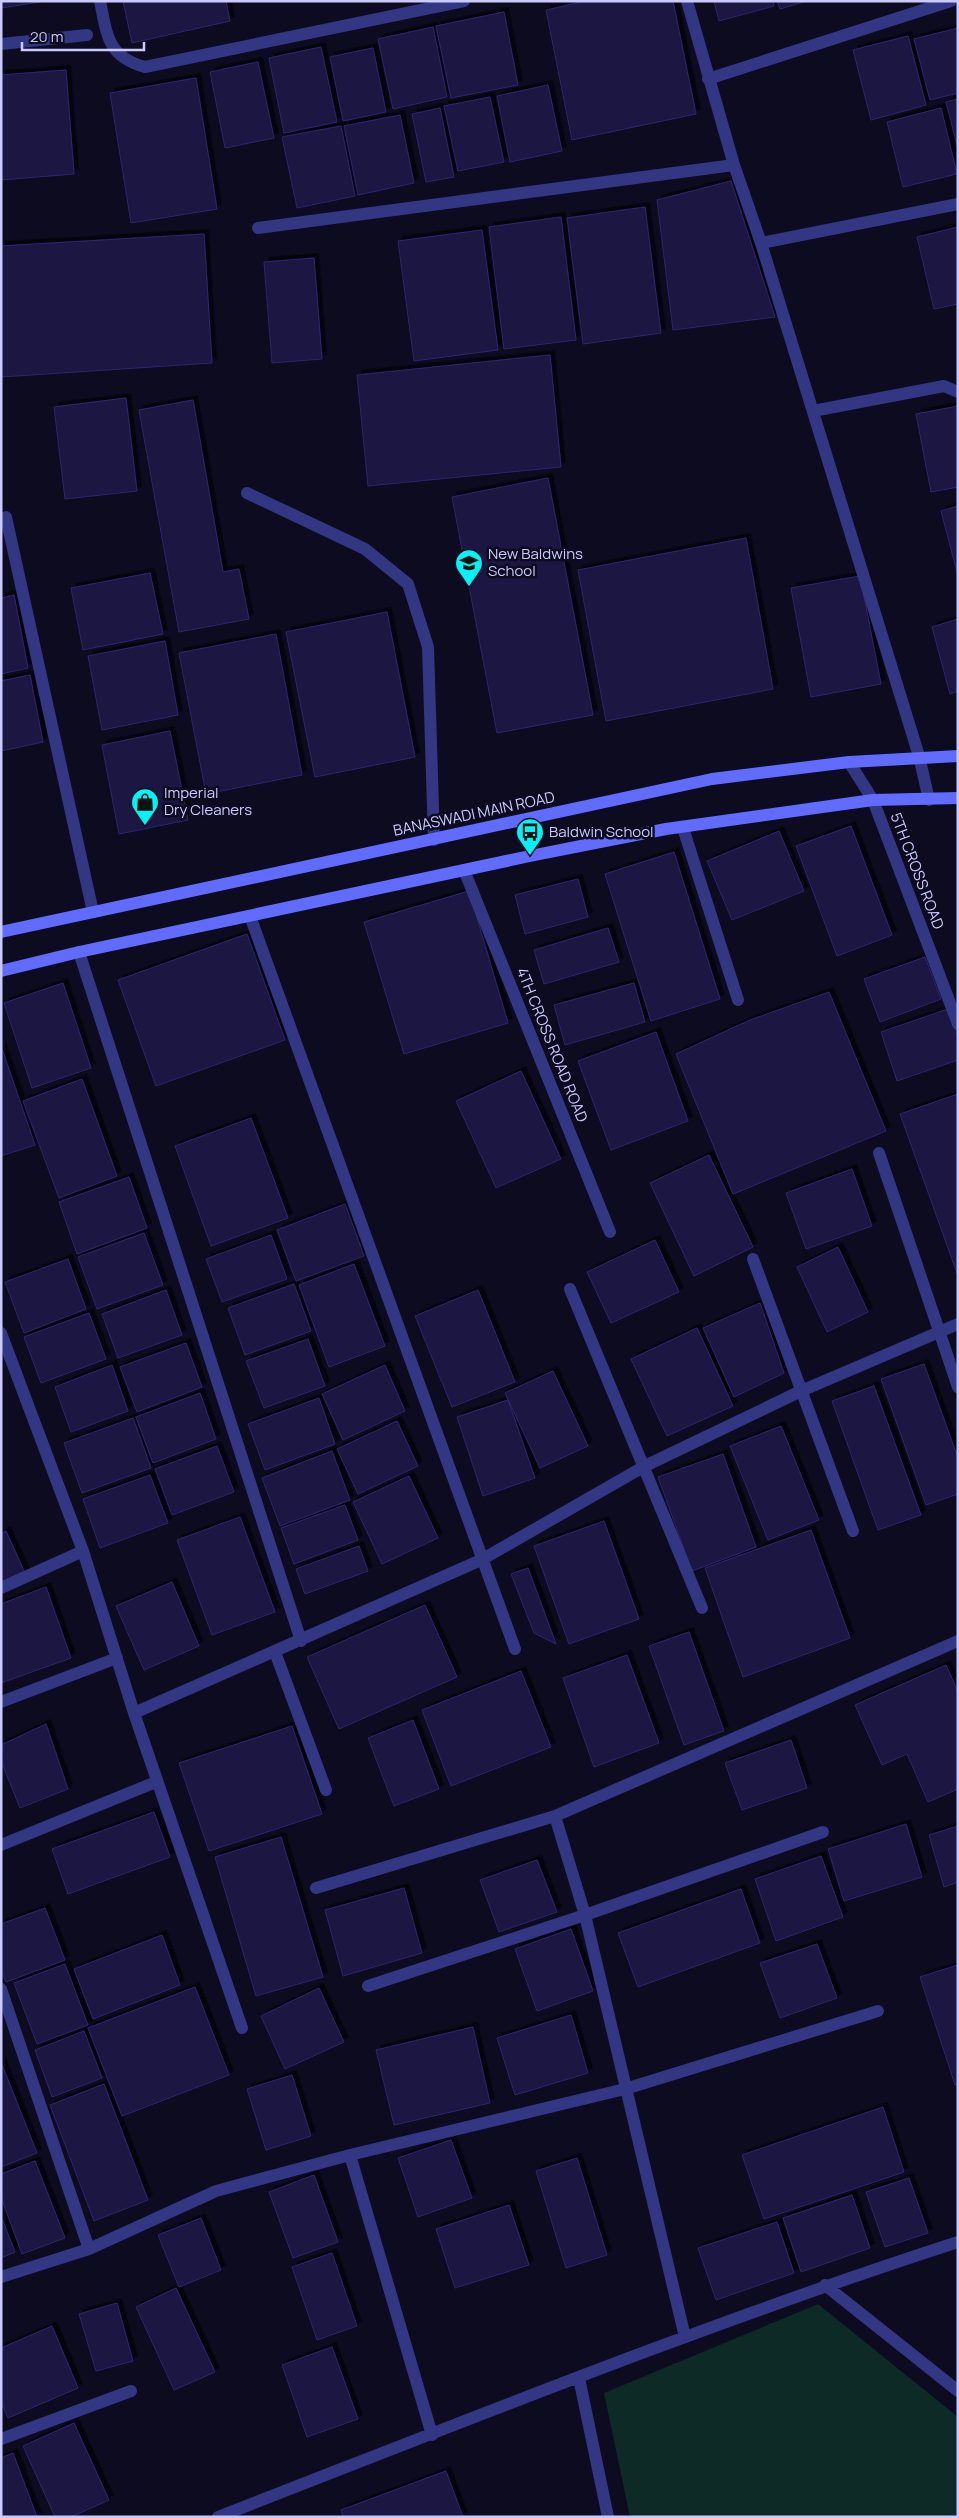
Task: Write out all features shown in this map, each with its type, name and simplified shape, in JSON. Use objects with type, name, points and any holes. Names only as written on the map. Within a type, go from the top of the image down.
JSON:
[{"type":"main road","name":"BANASWADI MAIN ROAD","points":[[1,932],[712,780],[849,762],[919,756],[958,756]]},
{"type":"main road","points":[[1,971],[79,952],[464,870],[683,828],[873,800],[958,798]]},
{"type":"street","points":[[100,1],[108,34],[119,56],[128,62],[145,67],[464,1]]},
{"type":"street","points":[[687,1],[734,165],[761,243],[919,756],[929,800]]},
{"type":"street","points":[[708,79],[951,1]]},
{"type":"street","points":[[1,44],[88,35]]},
{"type":"street","points":[[258,228],[734,165]]},
{"type":"street","points":[[761,243],[958,204]]},
{"type":"street","points":[[813,411],[944,386],[958,392]]},
{"type":"street","points":[[247,493],[365,549],[408,584],[428,647],[434,840]]},
{"type":"street","points":[[6,517],[93,912]]},
{"type":"street","name":"5TH CROSS ROAD","points":[[849,762],[873,800],[958,1024]]},
{"type":"street","points":[[683,828],[738,1000]]},
{"type":"street","name":"4TH CROSS ROAD ROAD","points":[[464,870],[610,1232]]},
{"type":"street","points":[[250,916],[481,1560],[515,1649]]},
{"type":"street","points":[[79,952],[301,1641]]},
{"type":"street","points":[[879,1153],[958,1387]]},
{"type":"street","points":[[753,1259],[853,1531]]},
{"type":"street","points":[[570,1289],[645,1466],[702,1608]]},
{"type":"street","points":[[134,1713],[481,1560],[645,1466],[802,1391],[958,1324]]},
{"type":"street","points":[[1,1333],[83,1550],[156,1782],[242,2028]]},
{"type":"street","points":[[1,1588],[83,1550]]},
{"type":"street","points":[[316,1888],[556,1816],[958,1641]]},
{"type":"street","points":[[275,1652],[326,1790]]},
{"type":"street","points":[[1,1702],[117,1658]]},
{"type":"street","points":[[1,1845],[156,1782]]},
{"type":"street","points":[[556,1816],[585,1915],[685,2337]]},
{"type":"street","points":[[368,1986],[585,1915],[823,1832]]},
{"type":"street","points":[[1,1989],[89,2249]]},
{"type":"street","points":[[1,2277],[89,2249],[216,2191],[350,2155],[625,2089],[878,2011]]},
{"type":"street","points":[[350,2155],[432,2435]]},
{"type":"street","points":[[218,2517],[685,2337],[825,2285],[958,2242]]},
{"type":"street","points":[[825,2285],[958,2391]]},
{"type":"street","points":[[579,2378],[608,2517]]},
{"type":"street","points":[[1,2439],[131,2391]]},
{"type":"green space","points":[[818,2304],[958,2417],[958,2517],[630,2517],[604,2393]]},
{"type":"building","points":[[1,1],[46,1],[1,8]]},
{"type":"building","points":[[123,1],[226,1],[230,21],[132,43]]},
{"type":"building","points":[[586,1],[673,1],[696,114],[572,140],[546,10]]},
{"type":"building","points":[[714,1],[773,1],[774,6],[719,21]]},
{"type":"building","points":[[777,1],[807,1],[780,9]]},
{"type":"building","points":[[504,12],[518,85],[451,98],[436,26]]},
{"type":"building","points":[[433,27],[447,97],[393,109],[378,39]]},
{"type":"building","points":[[958,28],[958,93],[930,100],[914,39]]},
{"type":"building","points":[[908,36],[926,105],[871,120],[853,50]]},
{"type":"building","points":[[321,47],[337,122],[284,133],[269,58]]},
{"type":"building","points":[[373,48],[386,112],[343,121],[330,57]]},
{"type":"building","points":[[258,62],[274,138],[225,148],[210,72]]},
{"type":"building","points":[[66,70],[74,174],[1,180],[1,75]]},
{"type":"building","points":[[196,78],[217,209],[131,223],[110,93]]},
{"type":"building","points":[[548,85],[562,151],[510,162],[497,96]]},
{"type":"building","points":[[490,97],[504,162],[458,171],[444,106]]},
{"type":"building","points":[[958,99],[958,149],[946,102]]},
{"type":"building","points":[[440,108],[454,177],[426,182],[412,114]]},
{"type":"building","points":[[941,108],[957,174],[903,187],[887,122]]},
{"type":"building","points":[[400,115],[414,183],[358,195],[344,126]]},
{"type":"building","points":[[341,126],[355,196],[297,208],[282,137]]},
{"type":"building","points":[[731,181],[775,317],[673,330],[657,200]]},
{"type":"building","points":[[645,207],[661,333],[583,344],[567,218]]},
{"type":"building","points":[[561,217],[576,340],[504,349],[489,227]]},
{"type":"building","points":[[958,227],[958,304],[934,309],[917,237]]},
{"type":"building","points":[[482,230],[498,350],[414,361],[398,241]]},
{"type":"building","points":[[204,234],[212,363],[1,377],[1,246]]},
{"type":"building","points":[[314,258],[322,359],[272,363],[264,262]]},
{"type":"building","points":[[550,355],[561,467],[368,486],[357,375]]},
{"type":"building","points":[[126,398],[137,491],[65,499],[54,407]]},
{"type":"building","points":[[193,400],[223,572],[239,569],[249,619],[179,632],[139,410]]},
{"type":"building","points":[[958,406],[958,487],[931,492],[916,414]]},
{"type":"building","points":[[548,478],[593,715],[497,733],[452,497]]},
{"type":"building","points":[[958,506],[958,576],[941,511]]},
{"type":"building","points":[[746,538],[773,689],[606,721],[578,570]]},
{"type":"building","points":[[150,573],[163,634],[83,650],[71,588]]},
{"type":"building","points":[[860,576],[881,684],[811,697],[791,588]]},
{"type":"building","points":[[14,595],[28,668],[1,674],[1,598]]},
{"type":"building","points":[[387,612],[415,757],[315,777],[286,632]]},
{"type":"building","points":[[958,619],[958,691],[950,694],[932,627]]},
{"type":"building","points":[[276,634],[302,775],[206,794],[179,653]]},
{"type":"building","points":[[165,641],[178,715],[102,730],[88,656]]},
{"type":"building","points":[[30,675],[43,742],[1,751],[1,681]]},
{"type":"building","points":[[170,731],[188,820],[119,834],[102,745]]},
{"type":"building","points":[[851,826],[892,935],[837,956],[796,846]]},
{"type":"building","points":[[779,831],[804,891],[732,920],[707,861]]},
{"type":"building","points":[[674,852],[720,999],[651,1021],[605,874]]},
{"type":"building","points":[[578,879],[588,917],[525,934],[515,895]]},
{"type":"building","points":[[469,891],[508,1023],[404,1054],[364,922]]},
{"type":"building","points":[[608,928],[619,962],[544,984],[534,950]]},
{"type":"building","points":[[247,934],[285,1040],[156,1086],[118,980]]},
{"type":"building","points":[[925,957],[941,999],[880,1022],[864,979]]},
{"type":"building","points":[[63,983],[91,1068],[32,1088],[4,1003]]},
{"type":"building","points":[[634,983],[645,1022],[565,1045],[554,1005]]},
{"type":"building","points":[[829,992],[886,1131],[733,1194],[676,1054],[750,1020]]},
{"type":"building","points":[[948,1009],[958,1037],[958,1060],[897,1081],[881,1032]]},
{"type":"building","points":[[656,1032],[688,1121],[611,1150],[578,1061]]},
{"type":"building","points":[[1,1046],[35,1145],[1,1156]]},
{"type":"building","points":[[521,1071],[561,1159],[496,1188],[456,1101]]},
{"type":"building","points":[[82,1079],[117,1176],[59,1198],[23,1101]]},
{"type":"building","points":[[958,1094],[958,1276],[900,1114]]},
{"type":"building","points":[[251,1118],[288,1218],[211,1246],[175,1146]]},
{"type":"building","points":[[709,1155],[753,1247],[694,1276],[650,1183]]},
{"type":"building","points":[[852,1169],[872,1226],[806,1249],[786,1193]]},
{"type":"building","points":[[129,1177],[147,1228],[77,1254],[59,1202]]},
{"type":"building","points":[[345,1204],[364,1256],[296,1281],[277,1230]]},
{"type":"building","points":[[144,1233],[163,1285],[97,1309],[78,1257]]},
{"type":"building","points":[[271,1235],[287,1279],[222,1302],[206,1259]]},
{"type":"building","points":[[655,1240],[679,1292],[611,1323],[587,1272]]},
{"type":"building","points":[[838,1247],[868,1312],[827,1332],[797,1267]]},
{"type":"building","points":[[68,1259],[86,1309],[24,1333],[5,1282]]},
{"type":"building","points":[[354,1264],[385,1346],[329,1367],[299,1285]]},
{"type":"building","points":[[294,1284],[311,1331],[245,1355],[228,1308]]},
{"type":"building","points":[[166,1290],[182,1335],[118,1358],[102,1314]]},
{"type":"building","points":[[478,1290],[515,1382],[452,1407],[415,1316]]},
{"type":"building","points":[[760,1303],[784,1373],[734,1397],[703,1328]]},
{"type":"building","points":[[89,1313],[106,1359],[41,1383],[24,1337]]},
{"type":"building","points":[[697,1328],[733,1406],[667,1436],[631,1359]]},
{"type":"building","points":[[308,1339],[325,1386],[264,1408],[246,1361]]},
{"type":"building","points":[[186,1343],[202,1387],[137,1412],[120,1367]]},
{"type":"building","points":[[924,1364],[958,1458],[958,1494],[926,1505],[881,1379]]},
{"type":"building","points":[[112,1365],[128,1411],[71,1432],[55,1387]]},
{"type":"building","points":[[385,1365],[405,1411],[343,1440],[322,1394]]},
{"type":"building","points":[[553,1371],[588,1446],[540,1468],[505,1393]]},
{"type":"building","points":[[874,1386],[921,1515],[878,1530],[832,1401]]},
{"type":"building","points":[[200,1393],[216,1439],[153,1463],[136,1417]]},
{"type":"building","points":[[319,1398],[335,1444],[265,1470],[248,1424]]},
{"type":"building","points":[[508,1400],[535,1478],[483,1496],[457,1417]]},
{"type":"building","points":[[133,1418],[151,1468],[82,1493],[64,1443]]},
{"type":"building","points":[[397,1421],[418,1466],[358,1494],[337,1449]]},
{"type":"building","points":[[781,1426],[819,1520],[768,1540],[730,1446]]},
{"type":"building","points":[[217,1446],[234,1492],[172,1515],[155,1469]]},
{"type":"building","points":[[332,1451],[350,1500],[280,1526],[262,1478]]},
{"type":"building","points":[[723,1454],[756,1547],[692,1571],[658,1477]]},
{"type":"building","points":[[150,1475],[168,1523],[100,1548],[83,1499]]},
{"type":"building","points":[[409,1476],[438,1538],[382,1564],[353,1502]]},
{"type":"building","points":[[345,1505],[358,1540],[294,1564],[281,1528]]},
{"type":"building","points":[[240,1517],[275,1612],[212,1635],[177,1540]]},
{"type":"building","points":[[604,1521],[639,1619],[569,1644],[534,1546]]},
{"type":"building","points":[[811,1530],[850,1638],[743,1677],[705,1568]]},
{"type":"building","points":[[6,1531],[25,1573],[1,1584],[1,1534]]},
{"type":"building","points":[[359,1546],[368,1571],[305,1594],[296,1569]]},
{"type":"building","points":[[528,1568],[556,1644],[534,1633],[511,1574]]},
{"type":"building","points":[[172,1582],[199,1646],[144,1670],[116,1606]]},
{"type":"building","points":[[46,1587],[71,1658],[1,1683],[1,1604]]},
{"type":"building","points":[[425,1605],[457,1677],[339,1729],[307,1657]]},
{"type":"building","points":[[689,1632],[724,1731],[684,1745],[649,1646]]},
{"type":"building","points":[[627,1655],[659,1743],[594,1767],[563,1678]]},
{"type":"building","points":[[946,1665],[958,1692],[958,1789],[928,1802],[907,1754],[882,1765],[855,1705]]},
{"type":"building","points":[[521,1671],[551,1747],[451,1786],[422,1710]]},
{"type":"building","points":[[413,1720],[439,1789],[394,1806],[368,1738]]},
{"type":"building","points":[[46,1724],[68,1789],[20,1808],[1,1761],[1,1745]]},
{"type":"building","points":[[292,1726],[322,1814],[209,1851],[179,1763]]},
{"type":"building","points":[[791,1740],[807,1788],[742,1810],[725,1763]]},
{"type":"building","points":[[154,1812],[170,1857],[68,1894],[52,1849]]},
{"type":"building","points":[[906,1824],[922,1877],[844,1901],[828,1849]]},
{"type":"building","points":[[958,1826],[958,1882],[944,1887],[929,1835]]},
{"type":"building","points":[[281,1837],[323,1977],[256,1996],[215,1857]]},
{"type":"building","points":[[821,1856],[843,1917],[776,1941],[755,1879]]},
{"type":"building","points":[[537,1860],[557,1912],[499,1932],[480,1880]]},
{"type":"building","points":[[404,1888],[422,1953],[343,1976],[325,1910]]},
{"type":"building","points":[[741,1889],[760,1943],[638,1987],[618,1933]]},
{"type":"building","points":[[45,1908],[65,1960],[6,1982],[1,1970],[1,1924]]},
{"type":"building","points":[[571,1929],[593,1991],[537,2011],[515,1949]]},
{"type":"building","points":[[162,1935],[180,1985],[93,2019],[74,1969]]},
{"type":"building","points":[[817,1944],[837,1998],[780,2018],[760,1963]]},
{"type":"building","points":[[65,1964],[88,2025],[37,2044],[14,1983]]},
{"type":"building","points":[[958,1965],[958,2084],[955,2085],[920,1977]]},
{"type":"building","points":[[195,1987],[229,2075],[122,2116],[88,2028]]},
{"type":"building","points":[[319,1988],[344,2042],[285,2069],[261,2016]]},
{"type":"building","points":[[571,2015],[588,2073],[515,2095],[497,2038]]},
{"type":"building","points":[[473,2027],[490,2103],[394,2125],[376,2050]]},
{"type":"building","points":[[84,2031],[102,2078],[52,2097],[35,2050]]},
{"type":"building","points":[[1,2062],[37,2153],[1,2167]]},
{"type":"building","points":[[292,2075],[311,2136],[266,2150],[247,2089]]},
{"type":"building","points":[[104,2084],[148,2200],[94,2221],[50,2105]]},
{"type":"building","points":[[883,2107],[904,2172],[764,2219],[742,2155]]},
{"type":"building","points":[[451,2140],[472,2198],[418,2217],[398,2158]]},
{"type":"building","points":[[577,2158],[607,2255],[566,2268],[536,2171]]},
{"type":"building","points":[[35,2161],[65,2238],[22,2254],[1,2197],[1,2174]]},
{"type":"building","points":[[314,2175],[338,2242],[293,2258],[269,2192]]},
{"type":"building","points":[[909,2178],[928,2233],[885,2247],[866,2192]]},
{"type":"building","points":[[852,2195],[870,2248],[801,2272],[783,2218]]},
{"type":"building","points":[[509,2205],[529,2265],[455,2288],[436,2229]]},
{"type":"building","points":[[1,2216],[15,2252],[1,2258]]},
{"type":"building","points":[[201,2218],[221,2270],[179,2287],[158,2235]]},
{"type":"building","points":[[777,2222],[794,2273],[716,2300],[698,2248]]},
{"type":"building","points":[[332,2253],[357,2326],[317,2340],[292,2267]]},
{"type":"building","points":[[176,2288],[215,2372],[174,2390],[136,2307]]},
{"type":"building","points":[[117,2303],[133,2361],[96,2371],[79,2314]]},
{"type":"building","points":[[52,2326],[78,2388],[8,2418],[1,2402],[1,2348]]},
{"type":"building","points":[[332,2347],[358,2419],[307,2437],[282,2365]]},
{"type":"building","points":[[74,2423],[109,2500],[71,2517],[55,2517],[23,2446]]},
{"type":"building","points":[[13,2453],[37,2517],[1,2517],[1,2458]]},
{"type":"building","points":[[446,2471],[463,2517],[343,2517],[341,2510]]},
{"type":"place","name":"New Baldwins School","points":[[469,587]]},
{"type":"place","name":"Imperial Dry Cleaners","points":[[145,826]]},
{"type":"place","name":"Baldwin School","points":[[530,856]]}]
